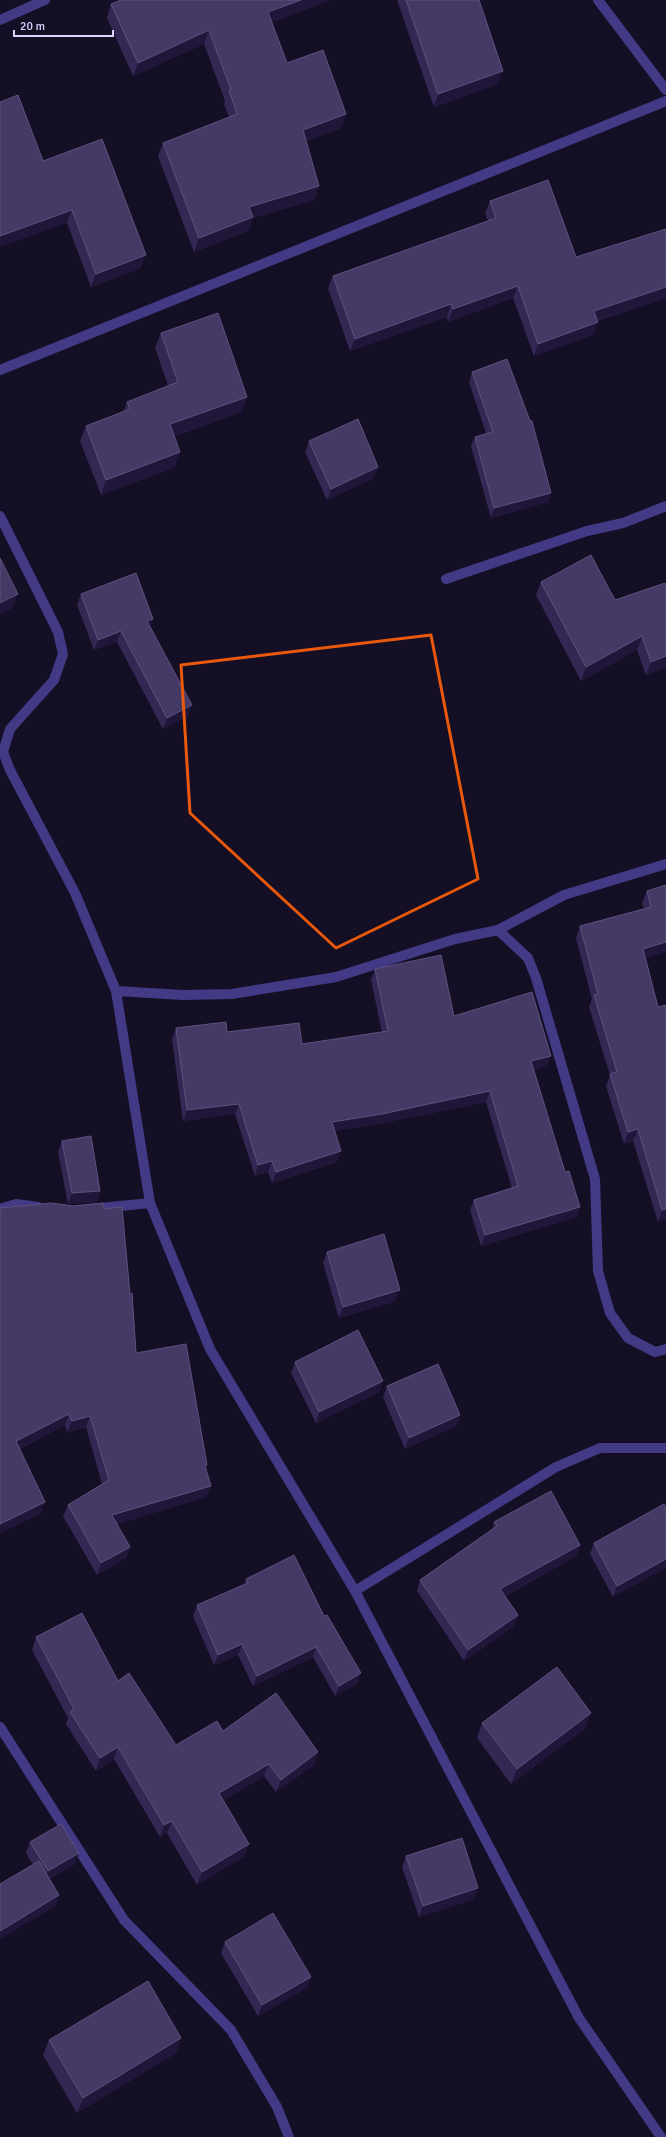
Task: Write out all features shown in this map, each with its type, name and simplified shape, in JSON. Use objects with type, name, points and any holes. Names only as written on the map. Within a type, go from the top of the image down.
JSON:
[{"type":"street","points":[[0,20],[44,0]]},
{"type":"street","points":[[598,0],[666,90]]},
{"type":"street","points":[[0,370],[666,101]]},
{"type":"street","points":[[446,579],[587,531],[623,523],[666,506]]},
{"type":"street","points":[[0,516],[58,632],[63,654],[54,680],[10,729],[3,752],[10,770],[75,893],[116,991],[150,1203],[210,1349],[355,1591],[580,2018],[661,2137]]},
{"type":"street","points":[[116,991],[183,995],[232,994],[336,977],[455,940],[498,930],[564,895],[666,864]]},
{"type":"street","points":[[498,930],[528,958],[536,978],[595,1179],[598,1270],[610,1313],[628,1338],[655,1352],[666,1349]]},
{"type":"street","points":[[83,1209],[150,1203]]},
{"type":"street","points":[[0,1209],[16,1204],[46,1208]]},
{"type":"street","points":[[355,1591],[556,1467],[579,1456],[600,1448],[666,1448]]},
{"type":"street","points":[[0,1727],[124,1920],[231,2030],[277,2107],[289,2137]]},
{"type":"highlighted area","points":[[431,635],[478,879],[336,948],[190,813],[181,665]]},
{"type":"building","points":[[121,0],[301,0],[268,12],[287,63],[323,50],[346,114],[303,130],[319,186],[249,207],[253,217],[199,238],[163,143],[237,114],[229,90],[231,90],[209,30],[138,63],[111,4]]},
{"type":"building","points":[[406,0],[479,0],[503,71],[438,94]]},
{"type":"building","points":[[18,95],[43,161],[102,139],[146,255],[96,274],[72,210],[0,236],[0,102]]},
{"type":"building","points":[[548,180],[576,257],[666,229],[666,287],[594,311],[598,322],[538,344],[518,286],[453,309],[451,304],[355,339],[333,276],[496,218],[490,201]]},
{"type":"building","points":[[218,313],[247,397],[170,424],[180,452],[106,480],[86,426],[130,409],[127,402],[178,382],[161,333]]},
{"type":"building","points":[[507,359],[530,421],[532,421],[551,493],[494,508],[475,437],[493,432],[472,372]]},
{"type":"building","points":[[358,419],[378,467],[331,489],[309,441]]},
{"type":"building","points":[[591,555],[615,600],[665,583],[666,656],[651,662],[642,636],[586,667],[541,582]]},
{"type":"building","points":[[0,558],[18,594],[0,603]]},
{"type":"building","points":[[136,573],[153,619],[147,621],[192,705],[167,718],[121,631],[98,640],[81,594]]},
{"type":"building","points":[[666,885],[666,942],[643,949],[658,1007],[666,1005],[666,1209],[662,1210],[638,1129],[628,1132],[610,1074],[617,1072],[594,995],[598,994],[580,926],[651,907],[647,891]]},
{"type":"building","points":[[441,955],[454,1016],[532,992],[551,1056],[531,1061],[565,1172],[569,1171],[580,1207],[485,1235],[474,1200],[518,1186],[490,1091],[382,1114],[332,1122],[341,1151],[276,1172],[272,1161],[258,1165],[239,1104],[187,1110],[176,1028],[226,1022],[227,1032],[299,1023],[302,1044],[388,1031],[375,969]]},
{"type":"building","points":[[91,1136],[100,1191],[72,1193],[62,1141]]},
{"type":"building","points":[[51,1203],[73,1206],[103,1203],[104,1209],[122,1207],[130,1294],[132,1293],[136,1353],[186,1344],[207,1465],[205,1466],[211,1486],[112,1515],[130,1547],[101,1563],[68,1505],[109,1480],[90,1416],[72,1421],[69,1414],[16,1441],[45,1502],[0,1524],[0,1208]]},
{"type":"building","points":[[384,1234],[400,1290],[343,1307],[327,1252]]},
{"type":"building","points":[[358,1330],[383,1381],[319,1412],[295,1362]]},
{"type":"building","points":[[438,1364],[460,1415],[409,1438],[387,1386]]},
{"type":"building","points":[[551,1491],[580,1545],[500,1589],[518,1615],[468,1650],[420,1580],[497,1526],[494,1522]]},
{"type":"building","points":[[664,1504],[666,1508],[666,1559],[617,1586],[594,1543]]},
{"type":"building","points":[[294,1555],[324,1616],[327,1615],[361,1673],[339,1686],[316,1647],[257,1676],[242,1644],[218,1655],[197,1605],[248,1583],[246,1579]]},
{"type":"building","points":[[82,1613],[118,1681],[129,1673],[176,1745],[217,1721],[223,1731],[276,1693],[318,1752],[281,1780],[269,1764],[219,1793],[249,1844],[202,1872],[172,1821],[164,1825],[118,1747],[100,1758],[70,1712],[74,1709],[36,1637]]},
{"type":"building","points":[[557,1667],[591,1713],[517,1769],[482,1723]]},
{"type":"building","points":[[61,1824],[79,1853],[48,1871],[30,1842]]},
{"type":"building","points":[[462,1838],[478,1888],[423,1906],[406,1856]]},
{"type":"building","points":[[39,1861],[59,1895],[0,1931],[0,1884]]},
{"type":"building","points":[[273,1913],[311,1977],[262,2005],[225,1942]]},
{"type":"building","points":[[148,1981],[181,2038],[83,2098],[49,2040]]}]
